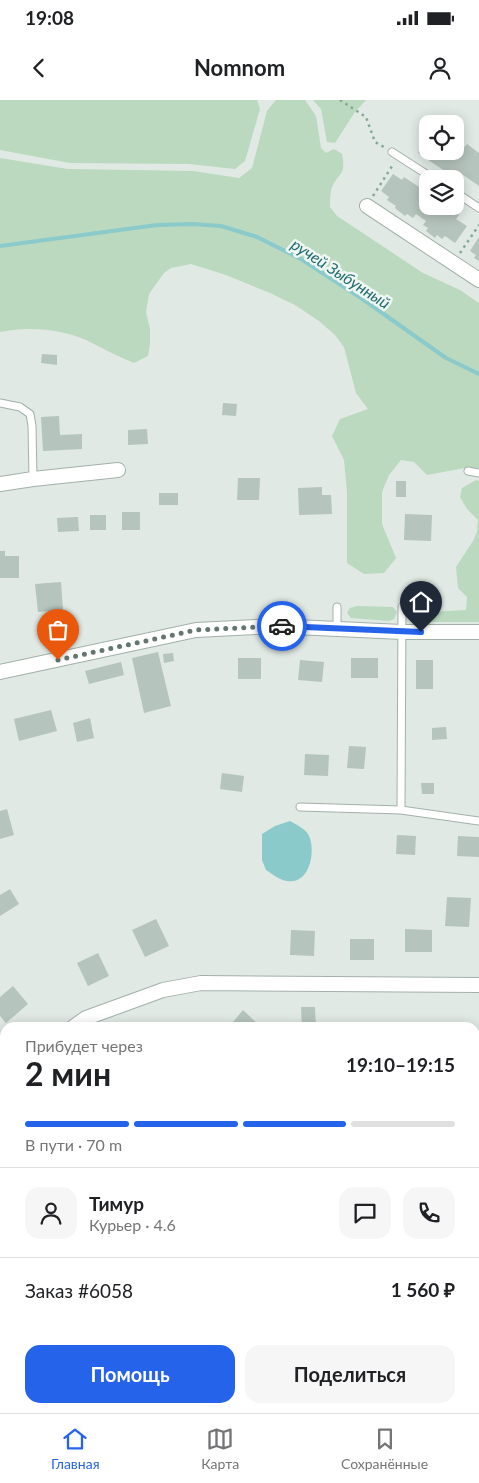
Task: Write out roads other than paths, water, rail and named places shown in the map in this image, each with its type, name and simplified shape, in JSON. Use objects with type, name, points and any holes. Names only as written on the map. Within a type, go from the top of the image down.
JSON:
[{"type":"street","points":[[367,206],[479,280]]},
{"type":"street","points":[[0,484],[34,478],[118,470]]},
{"type":"street","points":[[0,672],[196,630],[274,626],[402,632],[479,632]]},
{"type":"street","points":[[80,1022],[86,1018],[163,990],[201,983],[479,985]]},
{"type":"lane","points":[[396,154],[420,170]]},
{"type":"lane","points":[[464,198],[479,208]]},
{"type":"lane","points":[[0,403],[20,407],[30,414],[34,478]]},
{"type":"lane","points":[[468,471],[479,473]]},
{"type":"lane","points":[[337,607],[337,628]]},
{"type":"lane","points":[[401,810],[402,607]]},
{"type":"lane","points":[[274,609],[274,626]]},
{"type":"lane","points":[[300,807],[401,810],[479,821]]},
{"type":"water","points":[[290,821],[306,831],[312,850],[306,872],[295,881],[279,878],[266,870],[262,860],[262,834],[275,826]]},
{"type":"waterway","name":"ручей Зыбунный","points":[[0,246],[157,225],[193,224],[221,226],[257,237],[301,259],[361,298],[446,358],[479,374]]}]
